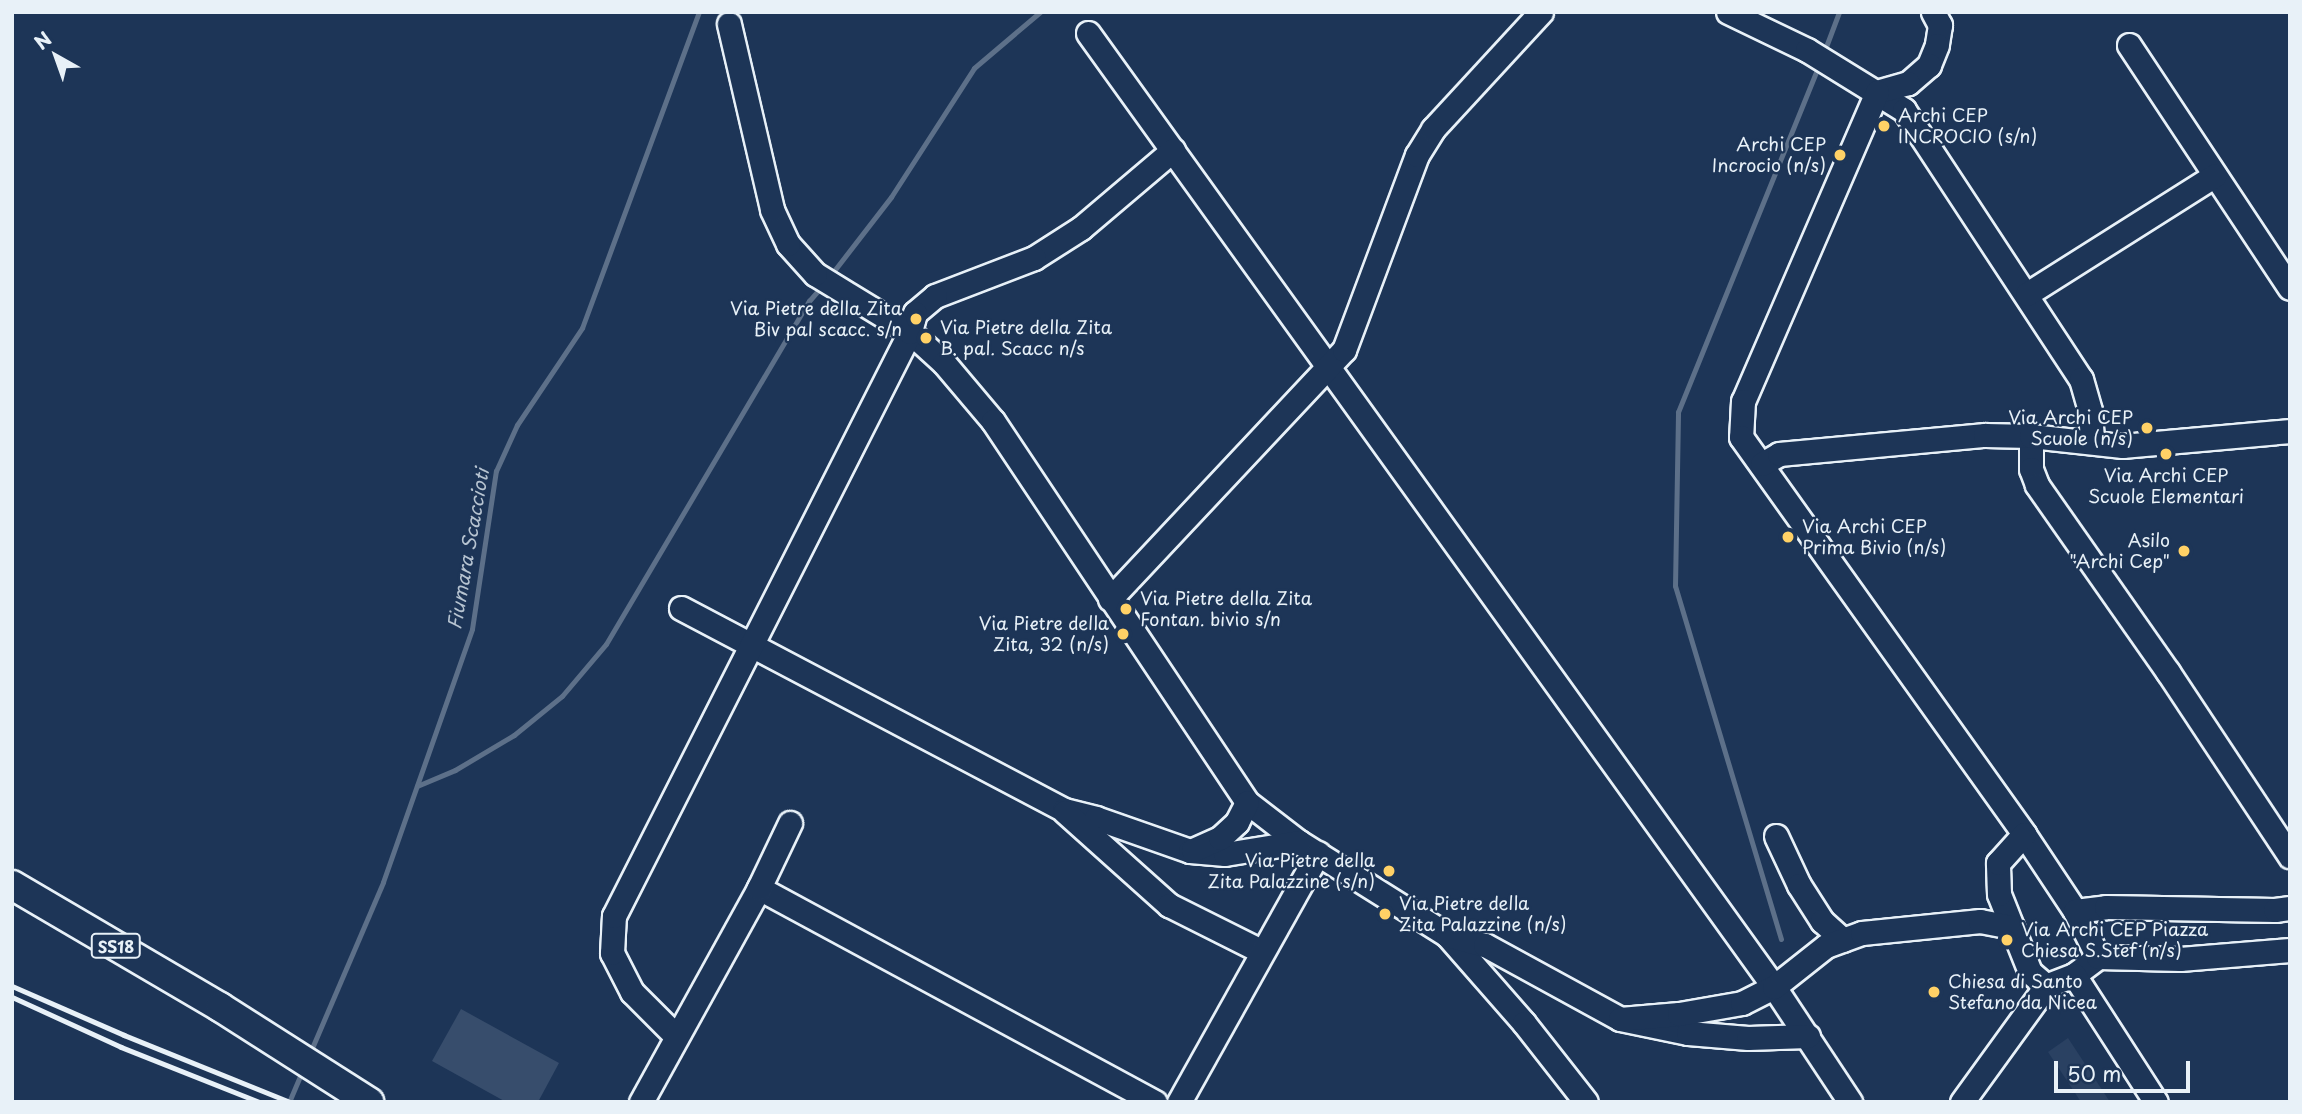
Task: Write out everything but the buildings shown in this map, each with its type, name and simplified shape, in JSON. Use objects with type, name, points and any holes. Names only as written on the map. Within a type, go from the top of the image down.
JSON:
[{"type":"main road","name":"SS18","points":[[12,885],[220,1007],[369,1102]]},
{"type":"street","points":[[1110,599],[1344,350],[1417,155],[1433,129],[1541,12]]},
{"type":"street","points":[[1728,12],[1807,50],[1904,110],[2081,379],[2090,411],[2092,441]]},
{"type":"street","points":[[1877,92],[1908,83],[1928,65],[1937,45],[1940,24],[1933,12]]},
{"type":"street","points":[[729,24],[772,209],[788,244],[815,274],[910,332],[944,363],[993,421],[1247,802],[1308,848],[1447,935],[1524,1023],[1586,1102]]},
{"type":"street","points":[[1088,33],[1331,366],[1774,987],[1850,1102]]},
{"type":"street","points":[[2129,45],[2290,288]]},
{"type":"street","points":[[1877,92],[1743,401],[1741,438],[2024,834],[2075,911],[2098,957]]},
{"type":"street","points":[[676,1037],[632,992],[612,953],[614,916],[910,332],[915,313],[934,296],[1034,258],[1082,228],[1173,150]]},
{"type":"street","points":[[2027,295],[2214,175]]},
{"type":"street","points":[[1762,464],[1779,454],[1985,435],[2031,436],[2122,446],[2290,431]]},
{"type":"street","points":[[2031,436],[2031,469],[2037,485],[2168,672],[2290,856]]},
{"type":"street","points":[[681,608],[1064,810],[1096,818],[1190,851],[1225,854],[1308,848]]},
{"type":"street","points":[[1190,851],[1220,838],[1237,821],[1247,802]]},
{"type":"street","points":[[1064,810],[1169,905],[1261,951]]},
{"type":"street","points":[[641,1102],[759,888],[790,823]]},
{"type":"street","points":[[2024,834],[1998,863],[1999,894],[2030,972],[2046,986]]},
{"type":"street","points":[[1776,836],[1799,885],[1822,921],[1843,940]]},
{"type":"street","points":[[1179,1102],[1261,951],[1308,848]]},
{"type":"street","points":[[759,888],[1155,1102]]},
{"type":"street","points":[[1980,921],[1999,894]]},
{"type":"street","points":[[2075,911],[2106,907],[2290,908]]},
{"type":"street","points":[[1620,1019],[1679,1014],[1742,1003],[1774,987],[1826,946],[1863,933],[1980,921],[2012,927]]},
{"type":"street","points":[[1447,935],[1485,945],[1620,1019],[1688,1033],[1748,1038],[1808,1036]]},
{"type":"street","points":[[1962,1102],[2046,986],[2074,975],[2098,957],[2180,959],[2290,950]]},
{"type":"street","points":[[2074,975],[2156,1102]]},
{"type":"shaded area","points":[[461,1009],[559,1063],[538,1102],[506,1102],[432,1061]]},
{"type":"shaded area","points":[[2068,1038],[2110,1102],[2081,1102],[2048,1052]]},
{"type":"waterway","name":"Fiumara Scaccioti","points":[[309,1055],[383,882],[472,629],[496,471],[517,425],[582,328],[699,12]]},
{"type":"waterway","points":[[830,276],[891,197],[974,68],[1040,12]]},
{"type":"waterway","points":[[1824,52],[1839,12]]},
{"type":"waterway","points":[[1781,939],[1675,586],[1678,412],[1819,64]]},
{"type":"waterway","points":[[417,786],[455,770],[514,735],[562,696],[606,644],[809,301],[821,287]]},
{"type":"waterway","name":"Fiumara Scaccioti","points":[[289,1102],[302,1071]]},
{"type":"railway","points":[[12,986],[290,1102]]},
{"type":"railway","points":[[12,997],[121,1047],[259,1102]]},
{"type":"place","name":"Archi CEP INCROCIO (s/n)","points":[[1884,126]]},
{"type":"place","name":"Archi CEP Incrocio (n/s)","points":[[1840,155]]},
{"type":"place","name":"Via Pietre della Zita Biv pal scacc. s/n","points":[[916,319]]},
{"type":"place","name":"Via Pietre della Zita B. pal. Scacc n/s","points":[[926,338]]},
{"type":"place","name":"Via Archi CEP Scuole (n/s)","points":[[2147,428]]},
{"type":"place","name":"Via Archi CEP Scuole Elementari","points":[[2166,454]]},
{"type":"place","name":"Via Archi CEP Prima Bivio (n/s)","points":[[1788,537]]},
{"type":"place","name":"Asilo \"Archi Cep\"","points":[[2184,551]]},
{"type":"place","name":"Via Pietre della Zita Fontan. bivio s/n","points":[[1126,609]]},
{"type":"place","name":"Via Pietre della Zita, 32 (n/s)","points":[[1123,634]]},
{"type":"place","name":"Via Pietre della Zita Palazzine (s/n)","points":[[1389,871]]},
{"type":"place","name":"Via Pietre della Zita Palazzine (n/s)","points":[[1385,914]]},
{"type":"place","name":"Via Archi CEP Piazza Chiesa S.Stef (n/s)","points":[[2007,940]]},
{"type":"place","name":"Chiesa di Santo Stefano da Nicea","points":[[1934,992]]}]
